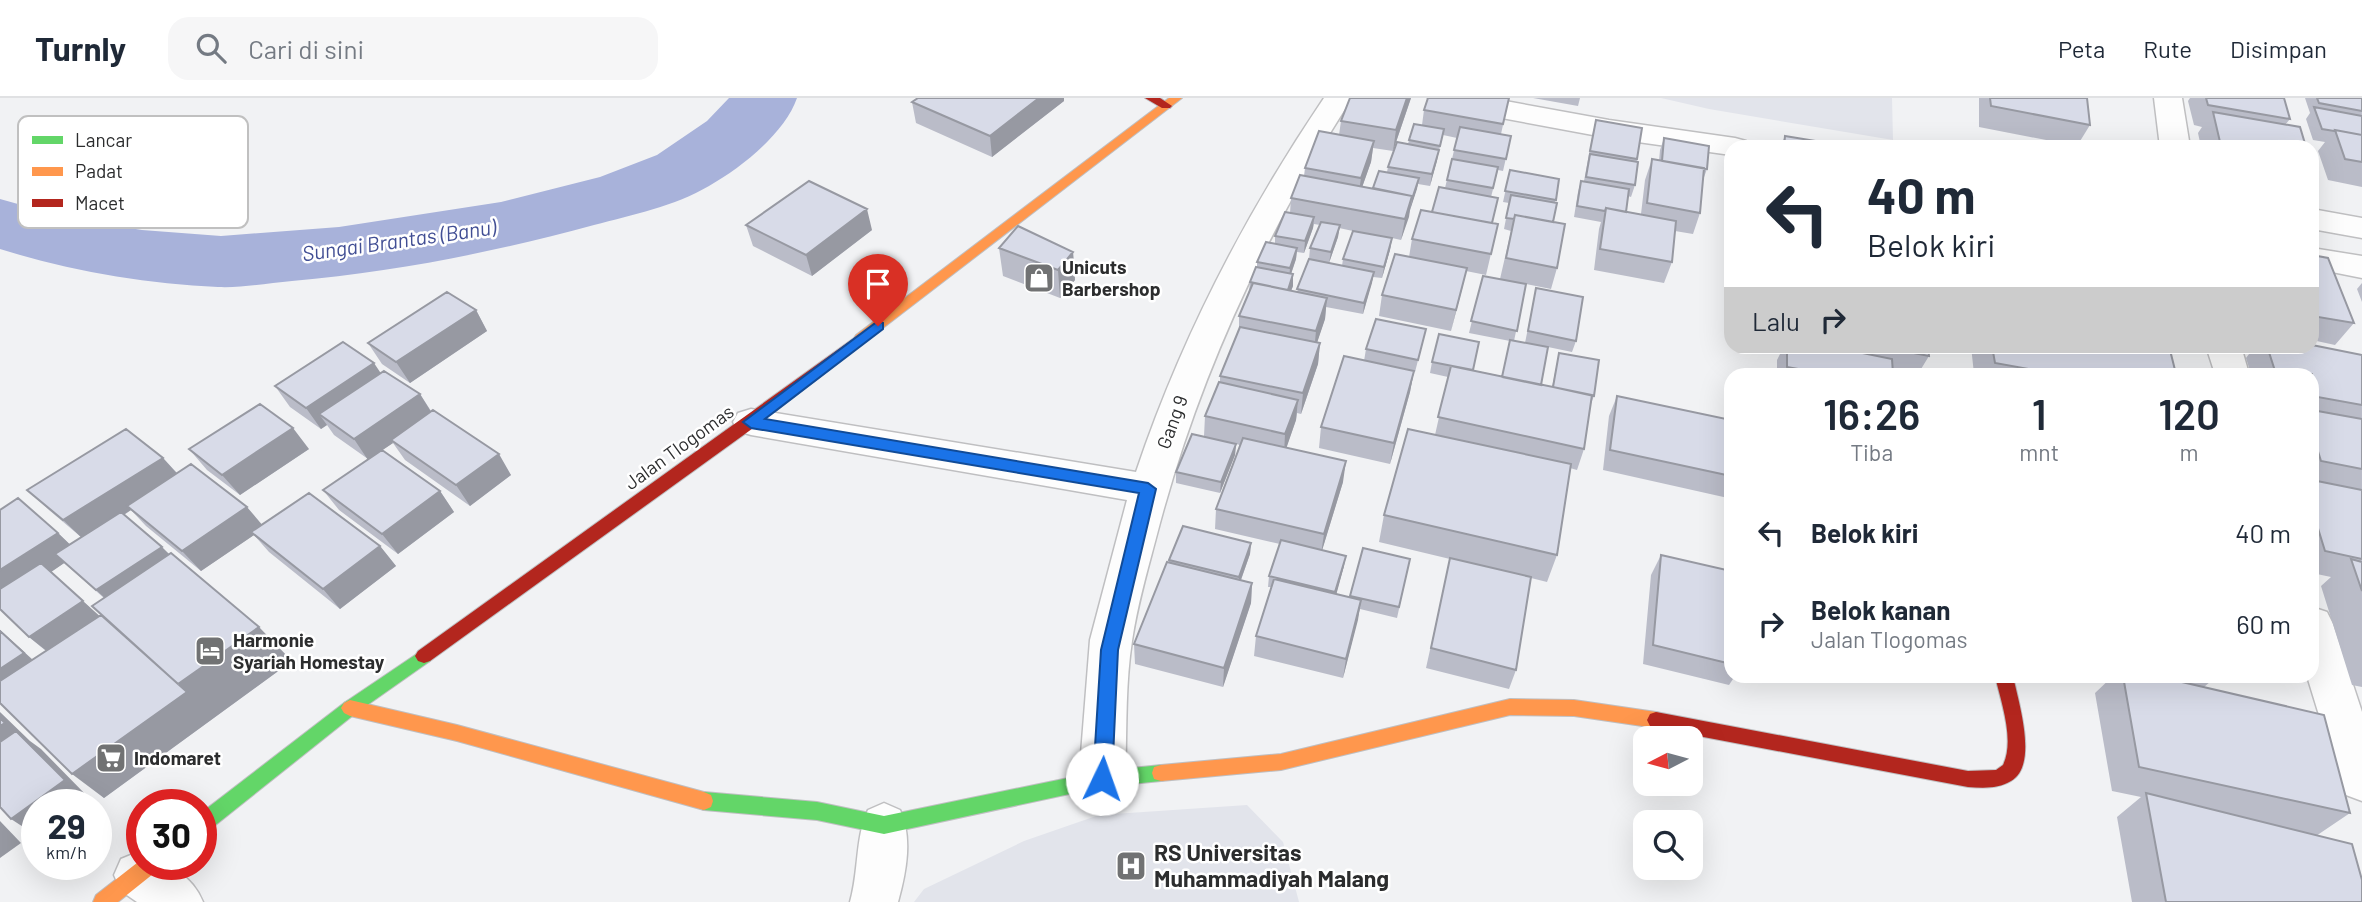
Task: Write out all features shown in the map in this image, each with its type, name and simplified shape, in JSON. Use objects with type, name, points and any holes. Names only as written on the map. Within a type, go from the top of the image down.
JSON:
[{"type":"street","points":[[1151,98],[1171,102]]},
{"type":"street","name":"Gang 9","points":[[1102,779],[1110,650],[1148,489],[1192,367],[1248,243],[1281,184],[1338,98]]},
{"type":"street","points":[[1442,98],[1609,129],[1724,145]]},
{"type":"street","points":[[2168,98],[2174,140]]},
{"type":"street","name":"Jalan Tlogomas","points":[[217,812],[350,708],[751,422],[1171,102]]},
{"type":"street","points":[[2319,220],[2362,228]]},
{"type":"street","points":[[2319,259],[2362,267]]},
{"type":"street","points":[[751,422],[1148,489]]},
{"type":"street","points":[[2319,646],[2362,780]]},
{"type":"street","points":[[350,708],[457,733],[701,801],[817,811],[884,825],[1102,779],[1281,762],[1510,706],[1568,705],[1740,734],[1968,779],[1995,779],[2011,771],[2018,756],[2005,683]]},
{"type":"street","points":[[874,902],[881,878],[884,825]]},
{"type":"street","points":[[130,880],[179,902]]},
{"type":"shaded area","points":[[1661,98],[1892,98],[1893,140],[1709,109]]},
{"type":"shaded area","name":"RS Universitas Muhammadiyah Malang","points":[[1247,805],[1283,842],[1299,902],[914,902],[924,889],[1024,841],[1099,815]]},
{"type":"building","points":[[918,98],[1039,98],[990,136],[912,102]]},
{"type":"building","points":[[1350,98],[1407,98],[1396,130],[1341,121]]},
{"type":"building","points":[[1428,98],[1509,98],[1503,124],[1424,110]]},
{"type":"building","points":[[1990,98],[2087,98],[2090,125],[1991,106]]},
{"type":"building","points":[[2206,98],[2284,98],[2290,119],[2208,105]]},
{"type":"building","points":[[2317,98],[2362,98],[2362,111],[2319,103]]},
{"type":"building","points":[[2314,107],[2362,116],[2362,135],[2322,129]]},
{"type":"building","points":[[2213,112],[2300,127],[2304,140],[2220,140]]},
{"type":"building","points":[[1596,120],[1642,128],[1637,159],[1590,151]]},
{"type":"building","points":[[1414,124],[1444,129],[1440,146],[1409,140]]},
{"type":"building","points":[[1460,127],[1511,136],[1506,159],[1454,150]]},
{"type":"building","points":[[2335,130],[2362,135],[2362,162],[2345,159]]},
{"type":"building","points":[[1319,131],[1374,141],[1361,178],[1305,168]]},
{"type":"building","points":[[1785,136],[1809,140],[1785,140]]},
{"type":"building","points":[[1664,138],[1709,146],[1707,169],[1662,161]]},
{"type":"building","points":[[1397,142],[1439,150],[1432,174],[1388,167]]},
{"type":"building","points":[[1590,154],[1638,162],[1635,185],[1586,177]]},
{"type":"building","points":[[1452,159],[1498,167],[1493,188],[1447,180]]},
{"type":"building","points":[[1652,159],[1704,168],[1700,213],[1647,203]]},
{"type":"building","points":[[1510,170],[1559,179],[1556,200],[1505,191]]},
{"type":"building","points":[[1379,171],[1419,178],[1412,199],[1412,196],[1373,188]]},
{"type":"building","points":[[1300,175],[1412,196],[1405,219],[1291,198]]},
{"type":"building","points":[[809,181],[867,209],[806,255],[746,225]]},
{"type":"building","points":[[1581,181],[1629,189],[1626,212],[1577,206]]},
{"type":"building","points":[[1439,187],[1498,198],[1492,223],[1432,212]]},
{"type":"building","points":[[1511,195],[1557,203],[1553,222],[1515,215],[1514,219],[1506,218]]},
{"type":"building","points":[[1606,208],[1676,221],[1672,262],[1600,249]]},
{"type":"building","points":[[1421,210],[1498,224],[1491,254],[1412,239]]},
{"type":"building","points":[[1285,212],[1314,217],[1305,241],[1275,236]]},
{"type":"building","points":[[1515,215],[1565,224],[1557,268],[1506,258]]},
{"type":"building","points":[[1321,222],[1340,225],[1331,252],[1310,248]]},
{"type":"building","points":[[1018,226],[1073,252],[1058,270],[999,248]]},
{"type":"building","points":[[1353,231],[1392,238],[1384,267],[1343,259]]},
{"type":"building","points":[[1266,242],[1297,248],[1290,268],[1257,262]]},
{"type":"building","points":[[1395,254],[1467,268],[1456,310],[1382,295]]},
{"type":"building","points":[[2319,256],[2328,258],[2354,323],[2319,317]]},
{"type":"building","points":[[1309,259],[1374,272],[1364,303],[1297,289]]},
{"type":"building","points":[[1256,267],[1293,274],[1288,290],[1250,282]]},
{"type":"building","points":[[1483,276],[1526,284],[1517,331],[1471,321]]},
{"type":"building","points":[[1253,283],[1327,298],[1316,331],[1239,316]]},
{"type":"building","points":[[1536,288],[1583,297],[1576,341],[1528,331]]},
{"type":"building","points":[[447,292],[476,310],[396,362],[368,343]]},
{"type":"building","points":[[1376,319],[1426,329],[1418,360],[1366,349]]},
{"type":"building","points":[[1240,327],[1320,343],[1303,393],[1220,376]]},
{"type":"building","points":[[1439,334],[1479,342],[1473,370],[1432,362]]},
{"type":"building","points":[[1510,340],[1548,347],[1541,385],[1502,377]]},
{"type":"building","points":[[343,342],[374,363],[306,408],[275,386]]},
{"type":"building","points":[[2319,346],[2362,355],[2362,405],[2319,397],[2319,368],[2274,368],[2270,354],[2319,354]]},
{"type":"building","points":[[1559,353],[1599,360],[1594,396],[1553,387]]},
{"type":"building","points":[[1787,354],[1867,354],[1892,359],[1893,368],[1793,368],[1787,367]]},
{"type":"building","points":[[1993,354],[2171,354],[2174,368],[2023,368],[1995,363]]},
{"type":"building","points":[[1344,356],[1414,371],[1394,443],[1321,427]]},
{"type":"building","points":[[1451,366],[1592,395],[1584,449],[1438,417]]},
{"type":"building","points":[[384,371],[420,394],[354,439],[319,414]]},
{"type":"building","points":[[1219,382],[1298,400],[1285,434],[1205,416]]},
{"type":"building","points":[[1617,396],[1724,419],[1724,474],[1610,450]]},
{"type":"building","points":[[260,404],[293,428],[222,475],[189,449]]},
{"type":"building","points":[[433,410],[499,454],[456,485],[391,440]]},
{"type":"building","points":[[2319,411],[2362,419],[2362,469],[2321,461]]},
{"type":"building","points":[[126,429],[163,458],[63,520],[27,490]]},
{"type":"building","points":[[1408,429],[1571,464],[1557,555],[1384,515]]},
{"type":"building","points":[[1192,434],[1236,444],[1221,482],[1176,472]]},
{"type":"building","points":[[1243,438],[1346,461],[1324,534],[1216,509]]},
{"type":"building","points":[[382,450],[440,491],[382,534],[323,490]]},
{"type":"building","points":[[191,464],[247,507],[182,551],[127,506]]},
{"type":"building","points":[[2319,481],[2362,490],[2362,559],[2325,551],[2319,532]]},
{"type":"building","points":[[309,493],[380,546],[323,589],[251,532]]},
{"type":"building","points":[[18,498],[58,533],[0,570],[0,510]]},
{"type":"building","points":[[121,512],[162,547],[96,590],[55,554]]},
{"type":"building","points":[[1183,526],[1251,543],[1239,577],[1169,560]]},
{"type":"building","points":[[1281,540],[1346,556],[1335,592],[1269,576]]},
{"type":"building","points":[[1363,548],[1410,559],[1399,607],[1350,596]]},
{"type":"building","points":[[171,553],[259,627],[178,684],[92,606]]},
{"type":"building","points":[[1661,555],[1724,569],[1724,662],[1653,645]]},
{"type":"building","points":[[1450,558],[1531,577],[1516,670],[1431,648]]},
{"type":"building","points":[[2351,559],[2362,562],[2362,591]]},
{"type":"building","points":[[1167,562],[1252,583],[1224,668],[1134,644]]},
{"type":"building","points":[[41,563],[83,601],[29,637],[0,609],[0,589]]},
{"type":"building","points":[[1274,579],[1361,600],[1346,659],[1256,636]]},
{"type":"building","name":"Indomaret","points":[[101,615],[187,692],[72,774],[0,703],[0,681]]},
{"type":"building","points":[[0,631],[24,653],[0,669]]},
{"type":"building","points":[[2124,683],[2186,683],[2324,715],[2350,813],[2139,767]]},
{"type":"building","points":[[16,731],[65,780],[53,789],[21,789],[21,812],[11,819],[0,807],[0,742]]},
{"type":"building","points":[[2146,793],[2352,844],[2362,880],[2362,902],[2166,902]]},
{"type":"waterway","name":"Sungai Brantas (Banu)","points":[[0,223],[61,242],[142,255],[221,262],[339,252],[501,226],[626,193],[683,171],[732,136],[758,111],[763,98]]},
{"type":"traffic: fast","points":[[217,812],[350,708],[424,656]]},
{"type":"traffic: fast","points":[[704,801],[817,811],[884,825],[1102,779],[1161,773]]},
{"type":"traffic: slow","points":[[861,338],[1176,98]]},
{"type":"traffic: slow","points":[[1161,773],[1281,762],[1510,707],[1574,708],[1656,720]]},
{"type":"traffic: slow","points":[[350,708],[457,733],[704,801]]},
{"type":"traffic: slow","points":[[103,902],[131,880]]},
{"type":"traffic: jam","points":[[1151,98],[1166,106]]},
{"type":"traffic: jam","points":[[424,656],[751,422],[861,338]]},
{"type":"traffic: jam","points":[[1656,720],[1968,779],[1990,779],[2006,775],[2014,764],[2016,753],[2005,683]]},
{"type":"place","name":"Unicuts Barbershop","points":[[1039,278]]},
{"type":"place","name":"Harmonie Syariah Homestay","points":[[210,651]]},
{"type":"place","name":"Indomaret","points":[[111,758]]},
{"type":"place","name":"RS Universitas Muhammadiyah Malang","points":[[1131,866]]},
{"type":"route","points":[[878,326],[751,422],[1148,489],[1110,650],[1102,779]]}]
